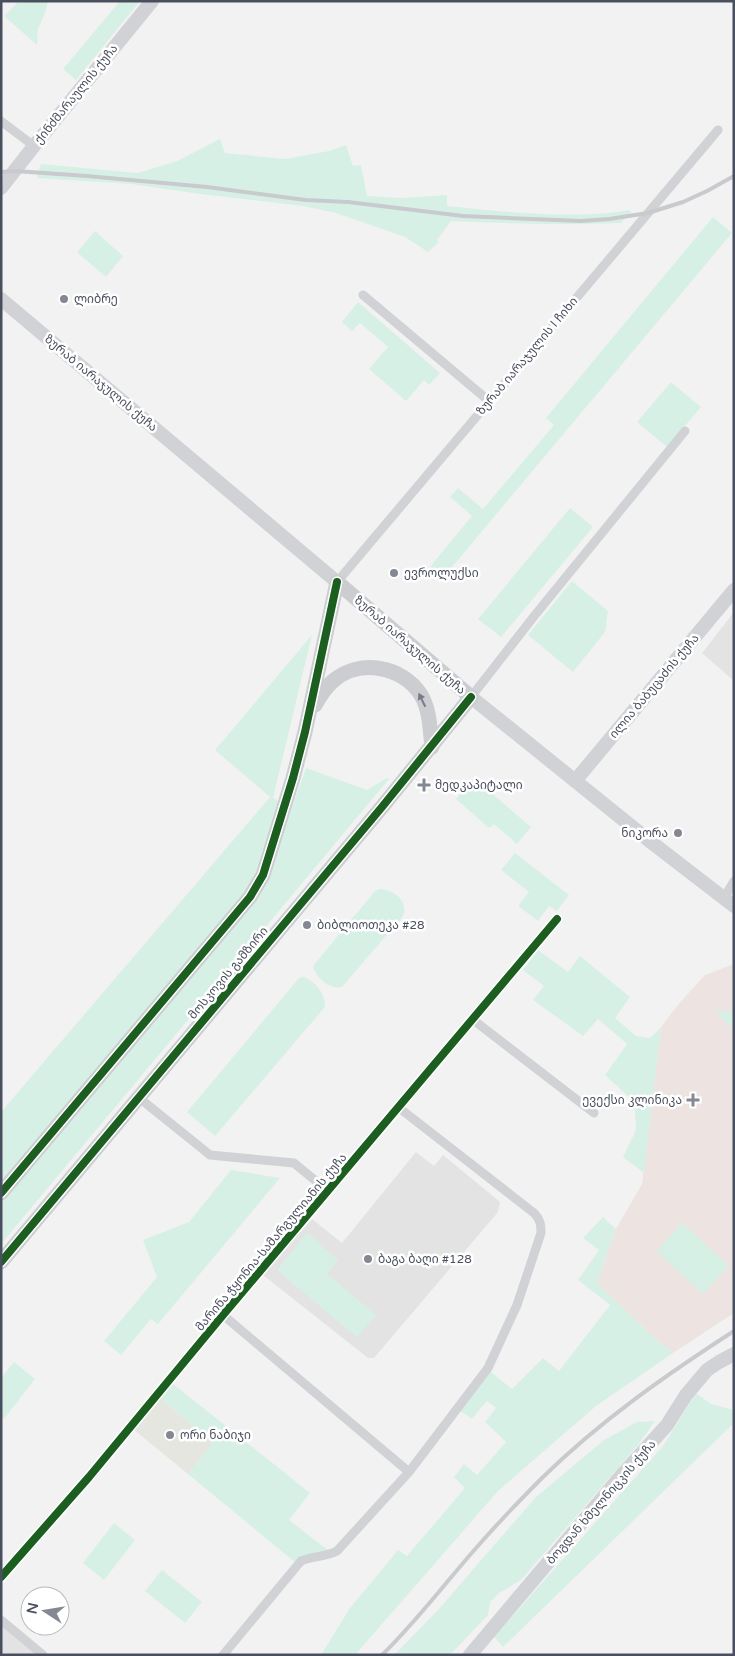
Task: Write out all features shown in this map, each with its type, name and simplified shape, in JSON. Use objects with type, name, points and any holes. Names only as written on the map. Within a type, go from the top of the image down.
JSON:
[{"type":"main road","name":"ქინძმარაულის ქუჩა","points":[[1,188],[152,1]]},
{"type":"main road","name":"ზურაბ იარაჯულის ქუჩა","points":[[1,299],[471,697],[651,842],[729,902]]},
{"type":"main road","points":[[1,1193],[250,897],[263,875],[283,812],[308,720],[337,582]]},
{"type":"main road","name":"ილია ბაბუცაძის ქუჩა","points":[[575,781],[734,590]]},
{"type":"main road","points":[[308,720],[319,697],[334,680],[343,674],[360,669],[380,668],[399,674],[415,687],[420,694],[428,713],[432,747]]},
{"type":"main road","name":"მოსკოვის გამზირი","points":[[1,1262],[432,747],[471,697]]},
{"type":"main road","name":"ბოგდან ხმელნიცკის ქუჩა","points":[[470,1655],[621,1476],[667,1425],[686,1395],[707,1370],[734,1354]]},
{"type":"street","points":[[1,121],[34,146]]},
{"type":"street","name":"ზურაბ იარაჯულის I ჩიხი","points":[[337,582],[718,130]]},
{"type":"street","points":[[364,295],[489,401]]},
{"type":"street","points":[[471,697],[535,615],[685,431]]},
{"type":"street","points":[[729,902],[734,881]]},
{"type":"street","name":"მარინა ჭყონია-სამარგულიანის ქუჩა","points":[[1,1577],[89,1478],[223,1315],[557,919]]},
{"type":"street","points":[[472,1019],[594,1113]]},
{"type":"street","points":[[138,1097],[210,1155],[294,1163],[328,1191]]},
{"type":"street","points":[[223,1655],[301,1561],[328,1556],[337,1551],[409,1472],[488,1368],[517,1305],[541,1233],[539,1219],[534,1213],[398,1107]]},
{"type":"street","points":[[223,1315],[409,1472]]},
{"type":"street","points":[[1,1620],[44,1655]]},
{"type":"shaded area","points":[[734,612],[734,681],[702,653]]},
{"type":"shaded area","name":"ევექსი კლინიკა","points":[[734,964],[734,1313],[673,1353],[651,1335],[597,1283],[616,1229],[642,1184],[661,1027],[705,975]]},
{"type":"shaded area","name":"ბაგა ბაღი #128","points":[[416,1152],[434,1166],[443,1155],[500,1202],[498,1212],[374,1358],[368,1358],[263,1275],[312,1219],[342,1243]]},
{"type":"shaded area","points":[[160,1398],[214,1444],[188,1474],[133,1429]]},
{"type":"shaded area","points":[[1,1625],[36,1655],[1,1655]]},
{"type":"green space","points":[[19,1],[48,1],[38,29],[37,45],[4,16]]},
{"type":"green space","points":[[120,1],[140,1],[76,80],[63,69]]},
{"type":"green space","points":[[220,139],[225,153],[285,159],[329,151],[346,145],[353,166],[361,165],[367,196],[403,198],[447,195],[447,206],[539,214],[607,213],[630,210],[631,212],[621,223],[536,224],[451,221],[437,240],[439,242],[428,252],[405,237],[336,213],[303,206],[131,184],[37,178],[41,164],[138,173],[177,161]]},
{"type":"green space","points":[[713,217],[732,233],[442,579],[429,568],[472,516],[450,497],[458,488],[483,509],[554,425],[546,418]]},
{"type":"green space","points":[[95,231],[123,256],[106,277],[77,252]]},
{"type":"green space","points":[[358,302],[440,373],[429,385],[424,380],[406,401],[369,369],[388,347],[360,323],[352,331],[342,322]]},
{"type":"green space","points":[[671,382],[701,407],[667,447],[637,422]]},
{"type":"green space","points":[[570,508],[593,527],[501,637],[478,619]]},
{"type":"green space","points":[[572,581],[608,611],[605,632],[573,672],[528,635]]},
{"type":"green space","points":[[312,635],[273,798],[278,801],[256,871],[249,887],[1,1186],[1,1112],[270,797],[215,750]]},
{"type":"green space","points":[[306,768],[367,790],[387,778],[389,779],[1,1244],[1,1203],[256,895],[267,878]]},
{"type":"green space","points":[[474,778],[531,827],[517,844],[494,824],[489,828],[456,799]]},
{"type":"green space","points":[[515,853],[569,895],[557,911],[549,906],[538,921],[518,906],[529,892],[501,870]]},
{"type":"green space","points":[[380,889],[399,897],[404,906],[403,916],[342,987],[328,985],[320,979],[313,966],[375,891]]},
{"type":"green space","points":[[538,950],[568,972],[580,956],[630,997],[615,1018],[636,1036],[650,1038],[661,1027],[644,1173],[623,1157],[636,1130],[635,1111],[630,1098],[605,1075],[627,1044],[598,1019],[583,1036],[533,1000],[544,986],[523,970]]},
{"type":"green space","points":[[304,977],[319,989],[325,1002],[325,1007],[215,1136],[187,1112],[299,978]]},
{"type":"green space","points":[[714,1011],[734,1012],[734,1029]]},
{"type":"green space","points":[[231,1170],[280,1178],[158,1324],[151,1319],[121,1355],[104,1341],[157,1277],[143,1240],[189,1222]]},
{"type":"green space","points":[[603,1217],[616,1229],[597,1283],[651,1335],[673,1353],[596,1406],[498,1491],[355,1655],[321,1655],[350,1608],[398,1550],[407,1556],[465,1488],[454,1477],[464,1464],[477,1475],[506,1442],[485,1422],[496,1408],[487,1401],[472,1419],[459,1410],[491,1372],[512,1389],[543,1358],[559,1371],[610,1305],[578,1280],[599,1250],[583,1238]]},
{"type":"green space","points":[[682,1223],[729,1266],[703,1294],[656,1251]]},
{"type":"green space","points":[[307,1233],[338,1260],[327,1274],[376,1315],[357,1337],[277,1270]]},
{"type":"green space","points":[[14,1362],[35,1379],[4,1419],[1,1417],[1,1378]]},
{"type":"green space","points":[[172,1383],[310,1493],[289,1520],[329,1551],[296,1563],[188,1474],[213,1443],[160,1398]]},
{"type":"green space","points":[[696,1393],[711,1404],[734,1410],[734,1423],[503,1647],[494,1637],[663,1446]]},
{"type":"green space","points":[[655,1421],[638,1445],[521,1580],[499,1593],[490,1602],[488,1615],[450,1655],[394,1655],[438,1610],[535,1498],[604,1440],[637,1422]]},
{"type":"green space","points":[[114,1523],[135,1540],[104,1580],[83,1563]]},
{"type":"green space","points":[[162,1570],[202,1602],[185,1623],[145,1591]]},
{"type":"railway","points":[[1,172],[15,171],[87,176],[207,187],[306,200],[348,202],[463,216],[581,221],[648,213],[683,202],[734,176]]},
{"type":"railway","points":[[382,1655],[493,1529],[564,1457],[634,1400],[734,1331]]},
{"type":"cycle path","points":[[1,1193],[250,897],[263,875],[305,732],[337,582]]},
{"type":"cycle path","points":[[1,1262],[382,807],[471,697]]},
{"type":"cycle path","points":[[1,1577],[89,1477],[557,919]]},
{"type":"place","name":"ლიბრე","points":[[64,299]]},
{"type":"place","name":"ევროლუქსი","points":[[394,573]]},
{"type":"place","name":"მედკაპიტალი","points":[[424,785]]},
{"type":"place","name":"ნიკორა","points":[[678,833]]},
{"type":"place","name":"ბიბლიოთეკა #28","points":[[307,925]]},
{"type":"place","name":"ევექსი კლინიკა","points":[[693,1100]]},
{"type":"place","name":"ბაგა ბაღი #128","points":[[368,1259]]},
{"type":"place","name":"ორი ნაბიჯი","points":[[170,1435]]}]
